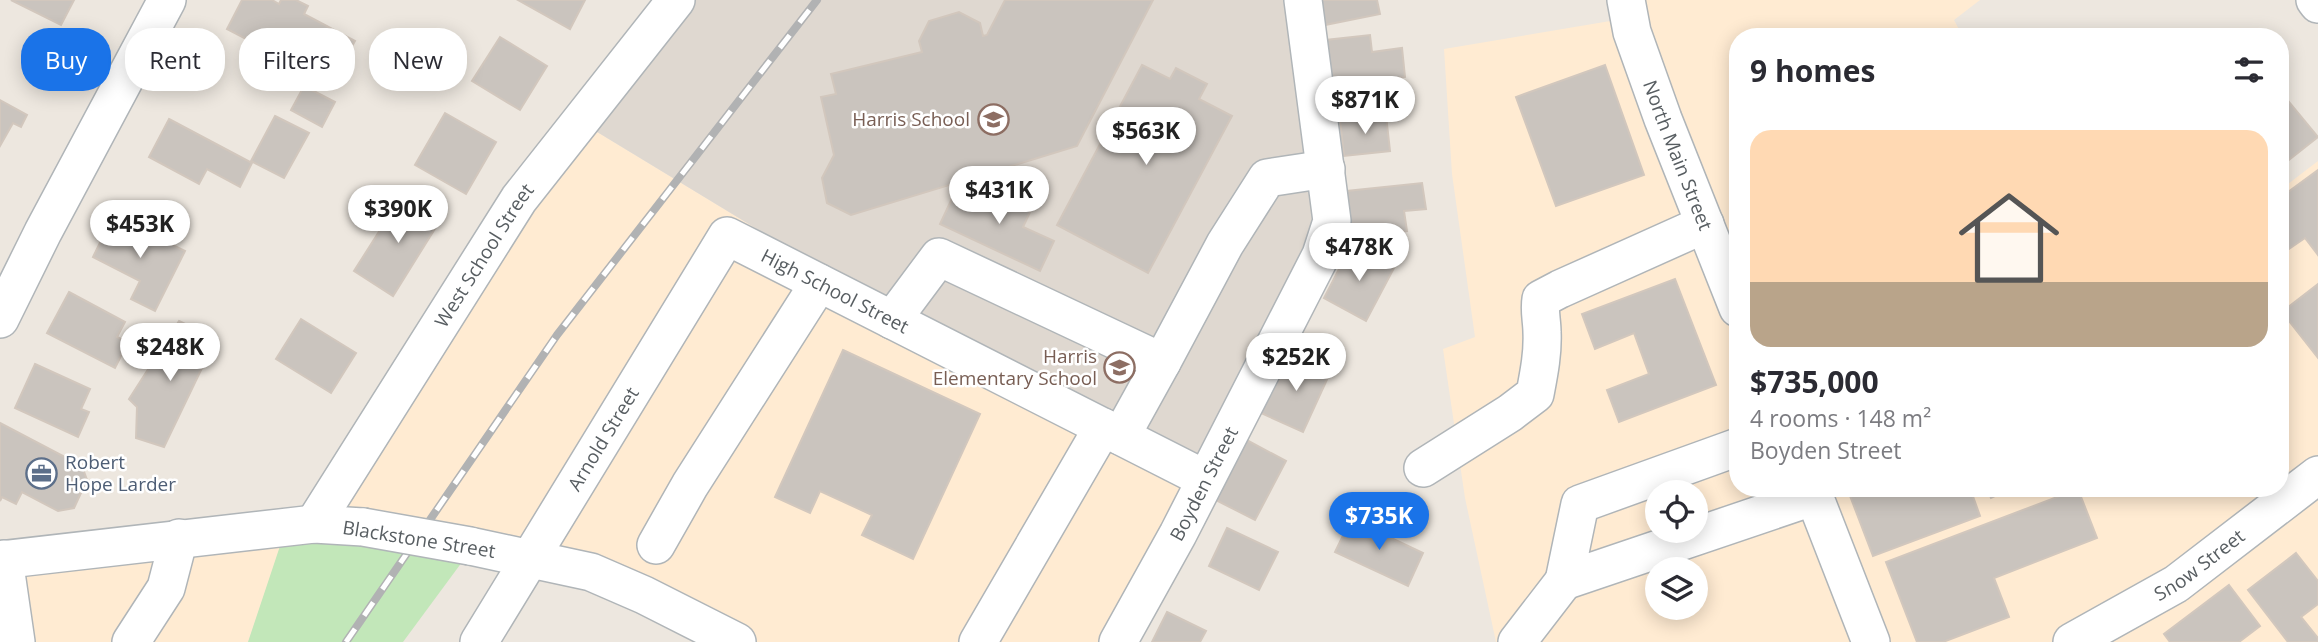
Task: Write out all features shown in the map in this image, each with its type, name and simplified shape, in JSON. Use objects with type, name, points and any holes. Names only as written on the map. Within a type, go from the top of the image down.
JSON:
[{"type":"street","points":[[0,319],[43,232],[167,0]]},
{"type":"street","name":"West School Street","points":[[314,524],[519,199],[676,0]]},
{"type":"street","name":"Boyden Street","points":[[1118,642],[1321,254],[1332,221],[1303,0]]},
{"type":"street","name":"North Main Street","points":[[1626,0],[1632,33],[1729,286]]},
{"type":"street","points":[[978,642],[1112,432],[1162,362],[1225,244],[1267,178],[1326,169]]},
{"type":"street","points":[[1423,468],[1535,394],[1542,361],[1539,309],[1541,299],[1704,225]]},
{"type":"street","name":"High School Street","points":[[727,236],[1205,479]]},
{"type":"street","name":"Arnold Street","points":[[479,642],[727,236]]},
{"type":"street","points":[[892,320],[939,257],[1162,362]]},
{"type":"street","points":[[656,545],[690,485],[818,283]]},
{"type":"street","points":[[1517,642],[1564,581],[1580,505],[1729,450]]},
{"type":"street","name":"Snow Street","points":[[2072,642],[2176,584],[2315,482]]},
{"type":"street","points":[[1564,581],[1799,497]]},
{"type":"street","points":[[1815,497],[1871,642]]},
{"type":"street","name":"Blackstone Street","points":[[2,559],[314,524],[363,527],[591,572],[644,595],[737,642]]},
{"type":"street","points":[[131,642],[166,588],[179,538]]},
{"type":"street","points":[[2,559],[16,642]]},
{"type":"shaded area","name":"Harris Elementary School","points":[[682,0],[1300,0],[1325,216],[1194,494],[579,121]]},
{"type":"shaded area","points":[[1630,0],[1980,0],[1954,20],[1958,28],[1729,28],[1729,497],[2289,497],[2289,183],[2318,161],[2318,642],[1496,642],[1465,498],[1443,349],[1475,337],[1452,174],[1444,49],[1634,17]]},
{"type":"shaded area","points":[[579,121],[1194,494],[1114,642],[725,642],[538,567],[284,537],[248,642],[0,642],[0,567],[283,537]]},
{"type":"green space","points":[[283,537],[465,558],[403,642],[248,642]]},
{"type":"building","points":[[11,0],[74,0],[61,25]]},
{"type":"building","points":[[242,0],[272,0],[279,4],[281,0],[296,0],[308,6],[304,14],[330,28],[239,28],[239,35],[227,29]]},
{"type":"building","points":[[518,0],[585,0],[570,29]]},
{"type":"building","points":[[1005,0],[1153,0],[1077,146],[851,215],[827,203],[822,178],[834,155],[821,97],[836,94],[831,74],[922,52],[919,41],[929,21],[959,12],[980,23],[983,36],[987,35]]},
{"type":"building","points":[[1315,0],[1377,0],[1380,14],[1320,26]]},
{"type":"building","points":[[1370,35],[1372,52],[1402,48],[1405,77],[1373,81],[1375,96],[1334,101],[1326,40]]},
{"type":"building","points":[[500,37],[547,66],[520,110],[472,81]]},
{"type":"building","points":[[1142,65],[1170,79],[1176,68],[1207,84],[1199,99],[1232,116],[1148,273],[1057,225]]},
{"type":"building","points":[[1605,65],[1644,175],[1556,206],[1516,97]]},
{"type":"building","points":[[301,91],[314,91],[335,102],[322,127],[291,110]]},
{"type":"building","points":[[0,100],[27,115],[21,127],[13,123],[0,146]]},
{"type":"building","points":[[2289,102],[2318,137],[2289,160]]},
{"type":"building","points":[[445,113],[496,142],[466,194],[415,165]]},
{"type":"building","points":[[1386,115],[1390,151],[1344,156],[1340,120]]},
{"type":"building","points":[[275,116],[309,133],[284,178],[251,161]]},
{"type":"building","points":[[169,119],[252,163],[240,187],[207,169],[199,184],[149,157]]},
{"type":"building","points":[[2318,170],[2318,255],[2305,238],[2289,249],[2289,191]]},
{"type":"building","points":[[1422,183],[1426,209],[1404,211],[1407,231],[1352,237],[1347,191]]},
{"type":"building","points":[[987,184],[1033,206],[1023,227],[1054,241],[1040,271],[940,224],[954,194],[977,205]]},
{"type":"building","points":[[403,194],[441,219],[393,296],[354,271]]},
{"type":"building","points":[[113,216],[185,251],[155,311],[131,299],[140,281],[93,257]]},
{"type":"building","points":[[1351,246],[1394,268],[1366,321],[1324,298]]},
{"type":"building","points":[[1675,279],[1716,385],[1619,422],[1607,390],[1649,374],[1634,333],[1595,349],[1582,314]]},
{"type":"building","points":[[2318,284],[2318,358],[2289,321],[2289,307]]},
{"type":"building","points":[[69,292],[125,322],[117,337],[128,342],[115,368],[47,333]]},
{"type":"building","points":[[301,319],[356,353],[331,393],[276,359]]},
{"type":"building","points":[[179,321],[216,339],[164,447],[136,438],[137,407],[129,399]]},
{"type":"building","points":[[843,350],[980,414],[913,559],[862,535],[872,515],[820,491],[810,513],[775,497]]},
{"type":"building","points":[[1289,354],[1330,373],[1303,432],[1261,413]]},
{"type":"building","points":[[35,364],[90,389],[81,409],[89,412],[78,437],[15,408]]},
{"type":"building","name":"Robert Hope Larder","points":[[0,423],[82,466],[87,480],[74,508],[58,511],[22,492],[16,504],[2,497],[0,501]]},
{"type":"building","points":[[1241,437],[1286,461],[1255,520],[1210,497]]},
{"type":"building","points":[[1850,497],[1973,497],[1980,516],[1873,556]]},
{"type":"building","points":[[2057,497],[2081,497],[2097,538],[1994,578],[2009,617],[1943,642],[1917,642],[1886,562]]},
{"type":"building","points":[[1351,519],[1423,553],[1408,586],[1335,552]]},
{"type":"building","points":[[1227,528],[1278,552],[1259,590],[1209,566]]},
{"type":"building","points":[[2296,553],[2318,581],[2318,604],[2301,617],[2318,638],[2318,642],[2288,642],[2248,590]]},
{"type":"building","points":[[2229,585],[2260,626],[2239,642],[2170,642],[2164,634]]},
{"type":"building","points":[[1167,612],[1206,631],[1200,642],[1152,642]]},
{"type":"railway","points":[[346,642],[557,335],[817,0]]},
{"type":"place","name":"Harris School","points":[[993,119]]},
{"type":"place","name":"Harris Elementary School","points":[[1120,367]]},
{"type":"place","name":"Robert Hope Larder","points":[[42,473]]}]
